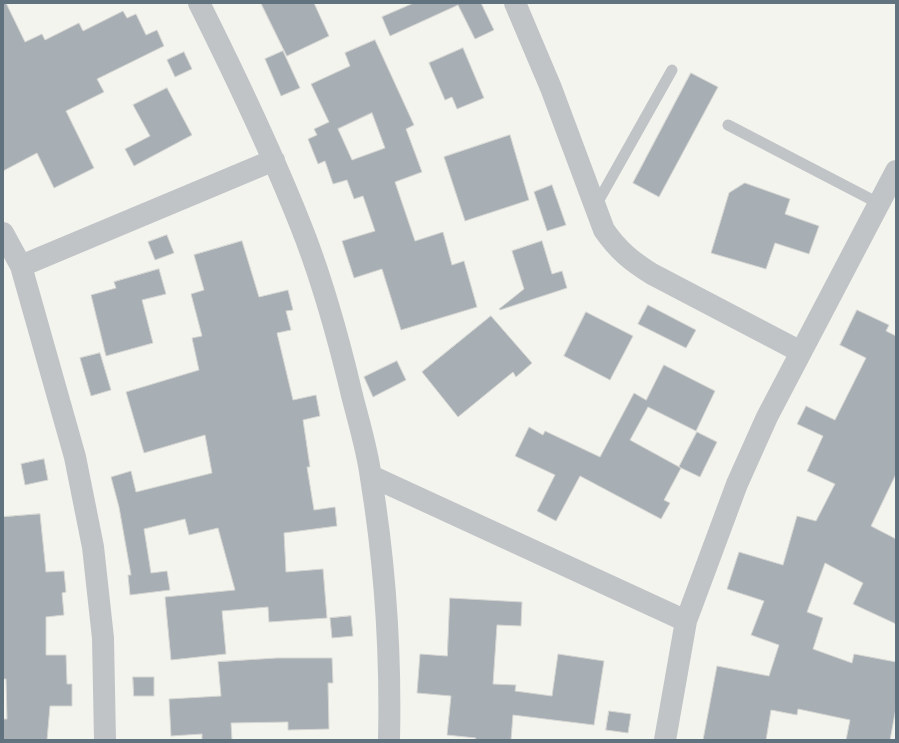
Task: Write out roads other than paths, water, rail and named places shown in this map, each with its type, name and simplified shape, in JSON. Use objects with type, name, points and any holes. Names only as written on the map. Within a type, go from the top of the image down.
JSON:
[{"type":"street","points":[[199,3],[240,86],[274,160],[306,241],[335,325],[371,476],[381,553],[388,631],[389,740]]},
{"type":"street","points":[[515,3],[551,88],[604,230],[618,250],[636,265],[800,352]]},
{"type":"street","points":[[21,266],[274,160]]},
{"type":"street","points":[[665,740],[686,621],[737,484],[767,417],[800,352],[880,204],[896,171]]},
{"type":"street","points":[[3,233],[21,266],[75,457],[93,547],[102,638],[105,740]]},
{"type":"street","points":[[371,476],[686,621]]},
{"type":"lane","points":[[595,208],[672,70]]},
{"type":"lane","points":[[728,125],[880,204]]}]
